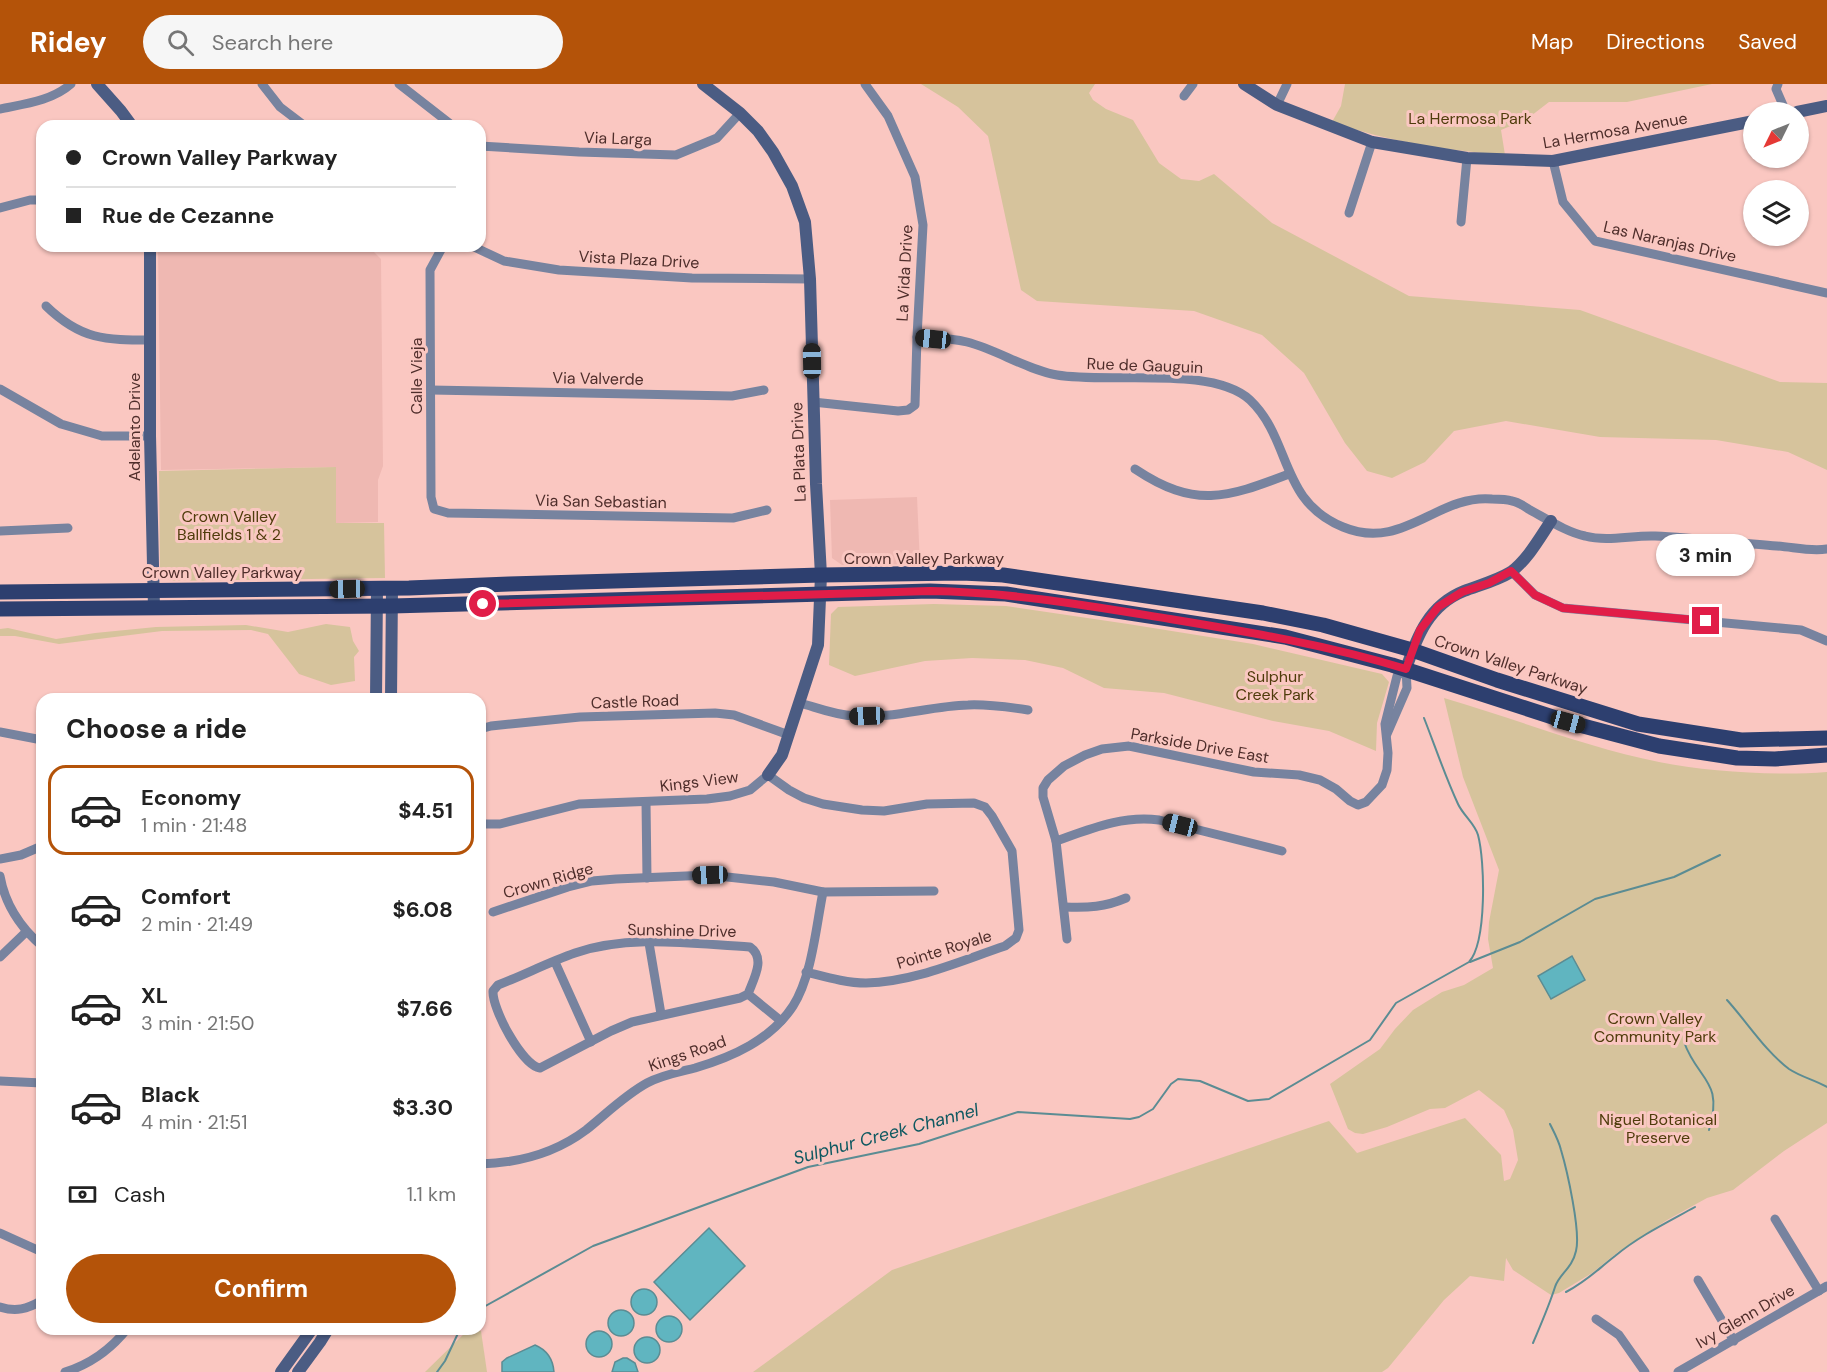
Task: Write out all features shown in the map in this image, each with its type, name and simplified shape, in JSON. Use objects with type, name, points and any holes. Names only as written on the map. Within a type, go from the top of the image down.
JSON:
[{"type":"main road","name":"Crown Valley Parkway","points":[[0,592],[385,588],[821,575],[962,573],[1003,575],[1293,619],[1351,632],[1638,724],[1741,740],[1827,738]]},
{"type":"main road","name":"Crown Valley Parkway","points":[[0,609],[384,606],[930,591],[1006,594],[1285,638],[1406,669],[1568,722],[1659,746],[1737,758],[1775,759],[1827,755]]},
{"type":"street","points":[[0,109],[50,98],[64,91],[71,84]]},
{"type":"street","points":[[97,84],[128,120]]},
{"type":"street","points":[[262,84],[280,107],[297,120]]},
{"type":"street","points":[[399,84],[445,120]]},
{"type":"street","name":"La Plata Drive","points":[[703,84],[740,112],[758,131],[792,186],[805,222],[810,279],[821,575],[818,645],[782,755],[768,775]]},
{"type":"street","name":"La Vida Drive","points":[[813,402],[898,411],[908,410],[915,405],[916,337],[923,225],[915,177],[888,116],[866,84]]},
{"type":"street","points":[[1184,96],[1192,84]]},
{"type":"street","name":"La Hermosa Avenue","points":[[1244,84],[1277,105],[1372,142],[1467,158],[1552,161],[1743,123]]},
{"type":"street","points":[[1277,105],[1287,84]]},
{"type":"street","points":[[1778,84],[1776,89],[1782,102]]},
{"type":"street","points":[[1809,110],[1827,106]]},
{"type":"street","name":"Via Larga","points":[[486,146],[676,155],[717,138],[740,112]]},
{"type":"street","points":[[1349,213],[1372,142]]},
{"type":"street","points":[[1461,222],[1467,158]]},
{"type":"street","name":"Las Naranjas Drive","points":[[1552,161],[1563,202],[1595,242],[1826,291]]},
{"type":"street","points":[[0,208],[36,200]]},
{"type":"street","name":"Adelanto Drive","points":[[150,252],[150,436],[154,608]]},
{"type":"street","name":"Calle Vieja","points":[[434,508],[431,497],[430,270],[440,252]]},
{"type":"street","name":"Vista Plaza Drive","points":[[485,252],[504,261],[560,270],[692,278],[810,279]]},
{"type":"street","points":[[46,306],[61,321],[92,336],[111,340],[151,340]]},
{"type":"street","name":"Rue de Gauguin","points":[[916,337],[967,342],[1026,366],[1056,375],[1088,378],[1199,379],[1226,386],[1248,399],[1269,422],[1289,474],[1303,497],[1320,515],[1343,527],[1366,533],[1392,531],[1417,523],[1443,508],[1471,499],[1515,501],[1582,536],[1600,539],[1654,536],[1827,549]]},
{"type":"street","points":[[0,389],[61,424],[102,436],[150,436]]},
{"type":"street","name":"Via Valverde","points":[[431,390],[732,396],[765,390]]},
{"type":"street","points":[[1135,469],[1157,484],[1190,494],[1220,496],[1247,490],[1289,474]]},
{"type":"street","name":"Via San Sebastian","points":[[434,508],[448,513],[733,518],[767,510]]},
{"type":"street","points":[[1406,669],[1420,630],[1438,607],[1462,592],[1489,583],[1511,571],[1533,549],[1551,521]]},
{"type":"street","points":[[0,531],[68,528]]},
{"type":"street","points":[[1511,571],[1535,595],[1563,608],[1801,630],[1827,641]]},
{"type":"street","points":[[377,693],[385,588]]},
{"type":"street","points":[[384,606],[391,693]]},
{"type":"street","name":"Parkside Drive East","points":[[1056,841],[1043,797],[1043,788],[1048,780],[1064,766],[1102,749],[1128,746],[1254,772],[1299,775],[1320,780],[1358,805],[1365,802],[1383,785],[1387,770],[1387,734],[1407,688],[1406,669]]},
{"type":"street","points":[[800,703],[832,713],[855,716],[879,716],[968,705],[1006,706],[1028,710]]},
{"type":"street","name":"Castle Road","points":[[486,727],[580,717],[715,713],[734,715],[789,735]]},
{"type":"street","points":[[0,732],[36,739]]},
{"type":"street","name":"Kings View","points":[[486,824],[500,824],[579,804],[730,796],[750,790],[768,775]]},
{"type":"street","name":"Pointe Royale","points":[[768,775],[804,798],[823,804],[852,808],[884,811],[927,804],[974,803],[985,807],[993,816],[1012,851],[1019,930],[1016,938],[1005,946],[889,981],[864,983],[841,981],[806,972]]},
{"type":"street","points":[[646,802],[647,878]]},
{"type":"street","points":[[1067,939],[1056,841],[1117,821],[1143,818],[1282,851]]},
{"type":"street","points":[[0,859],[21,855],[36,849]]},
{"type":"street","name":"Crown Ridge","points":[[493,912],[592,881],[647,878],[710,875],[774,882],[823,892],[934,891]]},
{"type":"street","points":[[0,876],[12,910],[26,932],[36,940]]},
{"type":"street","name":"Kings Road","points":[[486,1163],[523,1160],[558,1147],[648,1082],[718,1060],[754,1044],[781,1021],[793,1005],[806,972],[823,892]]},
{"type":"street","points":[[1065,907],[1089,909],[1109,905],[1126,898]]},
{"type":"street","points":[[0,957],[26,932]]},
{"type":"street","points":[[650,943],[661,1014]]},
{"type":"street","name":"Sunshine Drive","points":[[650,943],[750,947],[757,952],[759,960],[748,994],[729,1001],[632,1022],[540,1068],[534,1066],[512,1038],[492,999],[493,991],[498,985],[575,953],[620,944],[650,943]]},
{"type":"street","points":[[555,962],[591,1042]]},
{"type":"street","points":[[748,994],[781,1021]]},
{"type":"street","points":[[0,1081],[36,1083]]},
{"type":"street","points":[[1775,1218],[1823,1289]]},
{"type":"street","points":[[0,1233],[36,1249]]},
{"type":"street","points":[[1698,1280],[1734,1341]]},
{"type":"street","name":"Ivy Glenn Drive","points":[[1678,1372],[1823,1289]]},
{"type":"street","points":[[0,1307],[9,1310],[27,1309],[36,1304]]},
{"type":"street","points":[[1596,1319],[1619,1335],[1645,1372]]},
{"type":"street","points":[[65,1372],[95,1359],[122,1335]]},
{"type":"street","points":[[281,1372],[308,1335]]},
{"type":"street","points":[[316,1335],[320,1342]]},
{"type":"street","points":[[298,1372],[324,1335]]},
{"type":"shaded area","points":[[158,252],[374,252],[381,259],[383,466],[378,480],[378,522],[336,523],[335,467],[161,470]]},
{"type":"shaded area","points":[[917,497],[920,564],[842,565],[832,558],[830,500]]},
{"type":"green space","points":[[921,84],[1095,84],[1089,93],[1093,100],[1106,109],[1133,120],[1159,163],[1181,179],[1199,181],[1214,174],[1272,223],[1409,296],[1580,310],[1780,382],[1827,383],[1827,470],[1788,452],[1716,440],[1600,437],[1506,421],[1454,431],[1425,462],[1392,478],[1367,471],[1345,443],[1304,373],[1262,335],[1194,311],[1037,301],[1021,290],[988,136],[958,107]]},
{"type":"green space","name":"La Hermosa Park","points":[[1345,84],[1712,84],[1627,102],[1549,102],[1527,119],[1501,130],[1505,155],[1417,144],[1375,135],[1332,122],[1341,106]]},
{"type":"green space","name":"Crown Valley Ballfields 1 & 2","points":[[336,467],[336,523],[384,523],[385,578],[171,581],[163,577],[160,569],[159,471]]},
{"type":"green space","name":"Sulphur Creek Park","points":[[934,604],[1006,606],[1128,624],[1253,644],[1382,674],[1389,682],[1377,723],[1376,751],[1329,731],[1273,721],[1164,693],[1104,688],[1063,668],[1025,660],[972,658],[925,661],[855,676],[829,665],[831,614],[838,607]]},
{"type":"green space","points":[[326,624],[350,627],[353,641],[359,651],[354,657],[355,681],[331,685],[299,674],[268,634],[251,630],[162,631],[59,644],[15,636],[0,636],[0,629],[8,628],[56,639],[156,627],[246,625],[288,632]]},
{"type":"green space","points":[[1444,698],[1578,741],[1659,762],[1743,772],[1787,774],[1827,772],[1827,1123],[1784,1151],[1733,1190],[1707,1198],[1667,1220],[1618,1252],[1592,1273],[1559,1293],[1551,1295],[1513,1270],[1506,1258],[1504,1281],[1470,1276],[1444,1300],[1388,1368],[1382,1372],[753,1372],[892,1270],[1329,1121],[1357,1153],[1465,1118],[1501,1155],[1504,1181],[1510,1179],[1518,1160],[1513,1130],[1504,1110],[1479,1090],[1445,1108],[1430,1109],[1387,1127],[1363,1134],[1348,1129],[1330,1084],[1380,1049],[1413,1010],[1442,992],[1464,985],[1493,968],[1488,939],[1489,922],[1499,870],[1463,777]]},
{"type":"green space","points":[[463,1335],[482,1335],[487,1372],[425,1372]]},
{"type":"water","points":[[1572,956],[1585,980],[1551,999],[1538,976]]},
{"type":"water","points":[[709,1228],[745,1266],[690,1320],[654,1282]]},
{"type":"water","points":[[644,1289],[653,1293],[657,1302],[653,1311],[644,1315],[635,1311],[631,1302],[635,1293]]},
{"type":"water","points":[[621,1310],[630,1314],[634,1323],[630,1332],[621,1336],[612,1332],[608,1323],[612,1314]]},
{"type":"water","points":[[669,1316],[678,1320],[682,1329],[678,1338],[669,1342],[660,1338],[656,1329],[660,1320]]},
{"type":"water","points":[[599,1331],[608,1335],[612,1344],[608,1353],[599,1357],[590,1353],[586,1344],[590,1335]]},
{"type":"water","points":[[647,1337],[656,1341],[660,1350],[656,1359],[647,1363],[638,1359],[634,1350],[638,1341]]},
{"type":"water","points":[[535,1345],[549,1356],[554,1372],[502,1372],[502,1362]]},
{"type":"water","points":[[623,1358],[635,1363],[638,1372],[612,1372],[615,1362]]},
{"type":"waterway","name":"Sulphur Creek Channel","points":[[486,1306],[593,1246],[808,1167],[919,1144],[1018,1112],[1130,1119],[1139,1117],[1153,1109],[1171,1084],[1178,1079],[1200,1081],[1248,1101],[1269,1099],[1370,1040],[1396,1003],[1469,962],[1475,952],[1482,920],[1483,881],[1478,835],[1458,804],[1424,718]]},
{"type":"waterway","points":[[1470,962],[1520,942],[1595,899],[1674,877],[1720,855]]},
{"type":"waterway","points":[[1727,1000],[1780,1062],[1794,1072],[1827,1087]]},
{"type":"waterway","points":[[1684,1042],[1711,1090],[1713,1113],[1709,1130]]},
{"type":"waterway","points":[[1533,1343],[1557,1282],[1574,1257],[1577,1242],[1573,1201],[1567,1172],[1559,1143],[1550,1124]]},
{"type":"waterway","points":[[1566,1292],[1634,1242],[1695,1207]]},
{"type":"waterway","name":"Sulphur Creek Channel","points":[[437,1372],[457,1335]]},
{"type":"route","points":[[483,604],[930,591],[1006,594],[1285,638],[1406,669],[1420,630],[1438,607],[1462,592],[1489,583],[1511,571],[1535,595],[1563,608],[1706,621]]},
{"type":"park label","name":"Crown Valley Community Park","points":[[1655,1027]]},
{"type":"park label","name":"Niguel Botanical Preserve","points":[[1658,1128]]}]
